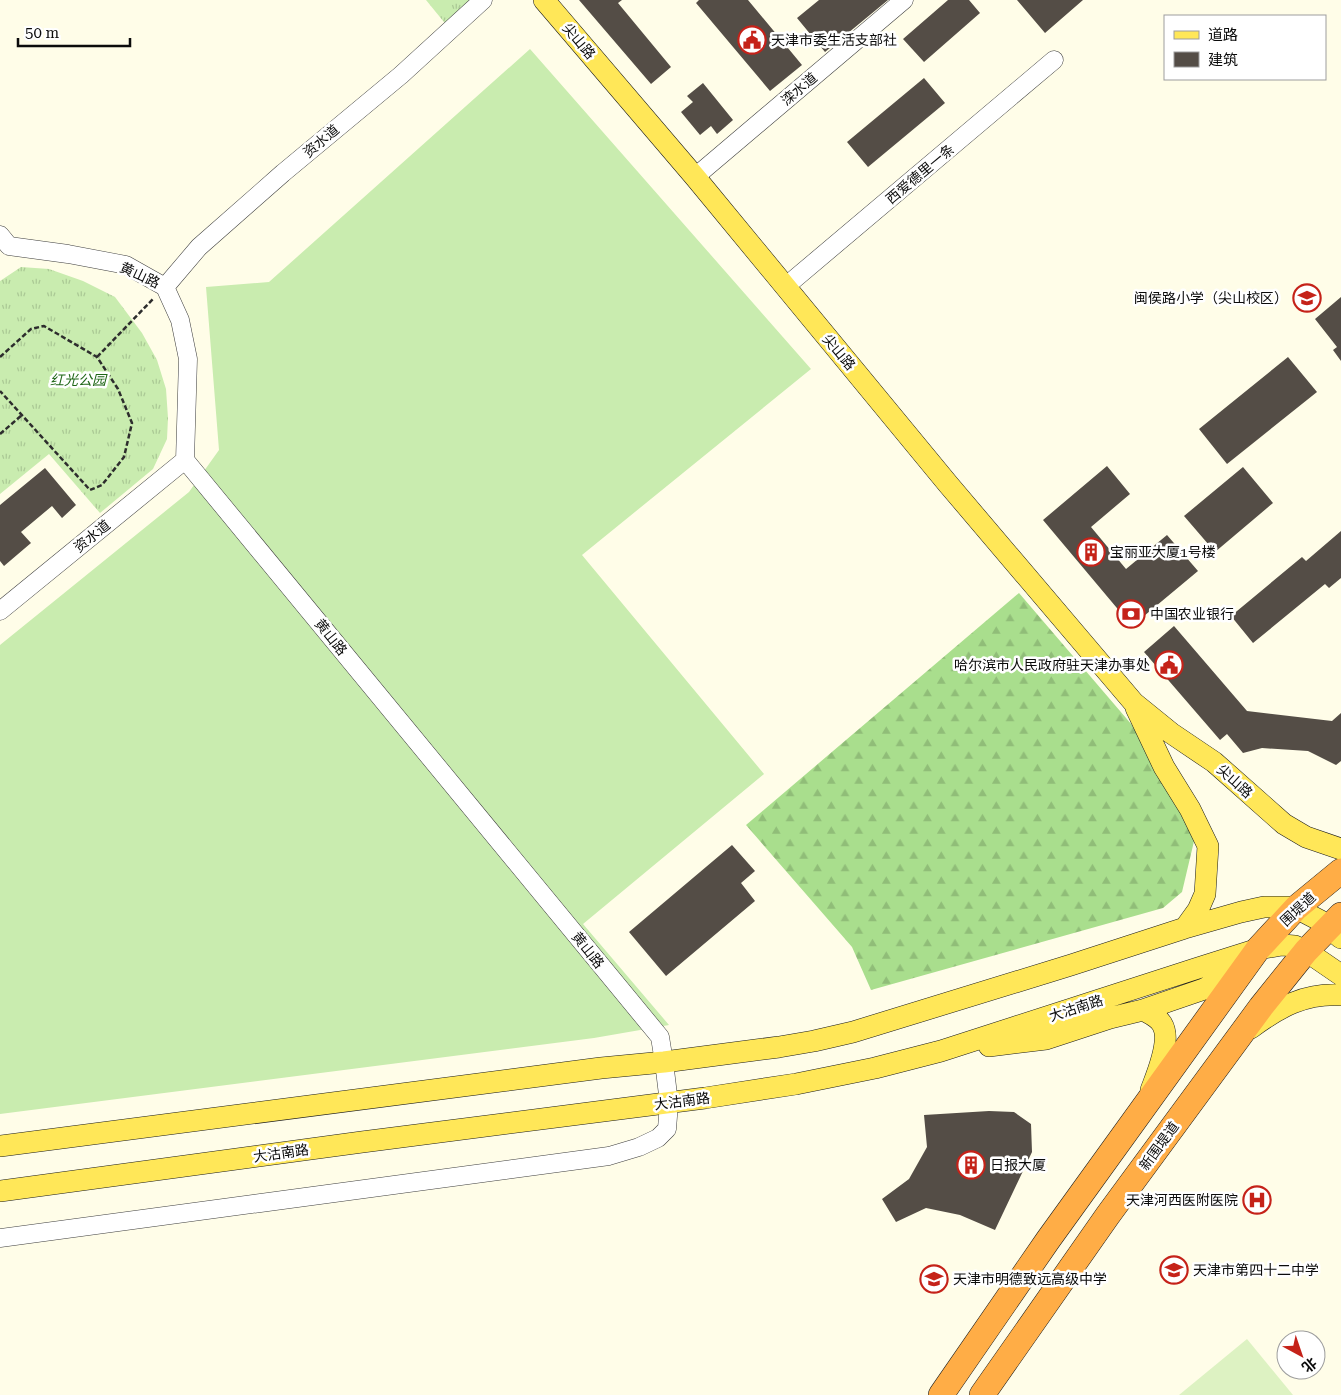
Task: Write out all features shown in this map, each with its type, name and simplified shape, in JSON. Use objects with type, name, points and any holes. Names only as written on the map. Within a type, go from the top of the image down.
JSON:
[{"type":"highway","name":"围堤道","points":[[1258,949],[1296,908],[1341,870]]},
{"type":"highway","points":[[1306,951],[1337,927]]},
{"type":"highway","points":[[941,1395],[1048,1240],[1258,949]]},
{"type":"highway","name":"新围堤道","points":[[982,1395],[1108,1215],[1261,1006],[1306,951]]},
{"type":"main road","name":"尖山路","points":[[545,0],[1134,703],[1171,733],[1214,762],[1284,824],[1306,838],[1341,850]]},
{"type":"main road","name":"尖山路","points":[[1134,703],[1164,767],[1190,809],[1208,846],[1205,894],[1198,910],[1185,928]]},
{"type":"main road","points":[[0,1146],[788,1045],[853,1032],[1185,928],[1264,907],[1282,906],[1296,908],[1337,927]]},
{"type":"main road","name":"大沽南路","points":[[0,1191],[668,1103],[805,1082],[875,1068],[941,1051],[1258,949],[1282,945],[1296,946],[1306,951],[1341,975]]},
{"type":"main road","points":[[941,1051],[1046,1039],[1110,1018],[1143,1010],[1204,989],[1226,977],[1258,949]]},
{"type":"main road","points":[[1241,1035],[1271,1012],[1292,1003],[1329,994],[1341,995]]},
{"type":"main road","points":[[1143,1010],[1154,1016],[1163,1025],[1166,1040],[1146,1105]]},
{"type":"street","name":"资水道","points":[[165,287],[199,247],[283,173],[401,75],[483,0]]},
{"type":"street","name":"滦水道","points":[[695,177],[904,0]]},
{"type":"street","name":"西爱德里一条","points":[[785,287],[1054,60]]},
{"type":"street","name":"黄山路","points":[[0,1238],[610,1156],[639,1147],[658,1138],[666,1129],[668,1103],[660,1037],[185,460],[188,359],[180,320],[165,287],[126,265],[68,254],[3,245]]},
{"type":"street","name":"资水道","points":[[0,612],[185,460]]},
{"type":"path","points":[[97,357],[165,287]]},
{"type":"path","points":[[0,357],[31,329],[44,326],[97,357],[118,389],[132,423],[124,457],[102,485],[90,490],[0,391]]},
{"type":"path","points":[[0,434],[22,415]]},
{"type":"green space","points":[[426,0],[476,0],[448,27]]},
{"type":"green space","points":[[530,49],[811,369],[582,555],[764,774],[583,924],[669,1025],[594,1038],[0,1114],[0,645],[189,492],[219,450],[206,287],[269,282]]},
{"type":"green space","name":"红光公园","points":[[21,267],[49,269],[83,281],[115,297],[142,333],[157,360],[166,389],[167,439],[153,469],[100,513],[49,454],[0,494],[0,281]]},
{"type":"green space","points":[[1019,593],[1132,725],[1195,837],[1182,892],[1163,908],[871,990],[852,947],[746,825]]},
{"type":"green space","points":[[1247,1339],[1276,1374],[1276,1380],[1281,1380],[1293,1395],[1179,1395]]},
{"type":"building","points":[[579,0],[622,0],[618,3],[671,67],[651,84]]},
{"type":"building","points":[[699,0],[748,0],[802,65],[770,91],[696,3]]},
{"type":"building","points":[[819,0],[888,0],[825,52],[797,18]]},
{"type":"building","points":[[948,0],[969,0],[980,13],[924,62],[903,39]]},
{"type":"building","points":[[1017,0],[1083,0],[1045,33]]},
{"type":"building","points":[[924,78],[945,103],[868,167],[847,142]]},
{"type":"building","points":[[703,83],[733,120],[717,134],[711,126],[700,135],[681,112],[693,102],[687,96]]},
{"type":"building","points":[[1341,297],[1341,361],[1333,350],[1337,347],[1315,319]]},
{"type":"building","points":[[1288,357],[1317,392],[1227,464],[1199,429]]},
{"type":"building","name":"宝丽亚大厦1号楼","points":[[1107,466],[1130,494],[1091,527],[1126,569],[1167,535],[1198,571],[1132,626],[1043,520]]},
{"type":"building","points":[[1243,467],[1273,503],[1215,552],[1184,516]]},
{"type":"building","points":[[45,468],[76,505],[62,518],[52,506],[21,532],[31,543],[4,566],[0,561],[0,505]]},
{"type":"building","points":[[1341,531],[1341,578],[1329,588],[1325,584],[1253,643],[1231,616],[1302,557],[1306,561]]},
{"type":"building","points":[[1174,626],[1247,711],[1332,721],[1341,713],[1341,761],[1336,765],[1308,751],[1262,748],[1243,753],[1227,734],[1220,740],[1144,652]]},
{"type":"building","points":[[732,845],[755,871],[741,883],[755,901],[666,976],[629,932]]},
{"type":"building","name":"日报大厦","points":[[989,1111],[1014,1112],[1031,1124],[1032,1152],[995,1230],[960,1215],[926,1208],[896,1222],[882,1199],[909,1179],[927,1147],[924,1115]]},
{"type":"place","name":"天津市委生活支部社","points":[[752,40]]},
{"type":"place","name":"闽侯路小学（尖山校区）","points":[[1307,298]]},
{"type":"place","name":"宝丽亚大厦1号楼","points":[[1091,552]]},
{"type":"place","name":"中国农业银行","points":[[1131,614]]},
{"type":"place","name":"哈尔滨市人民政府驻天津办事处","points":[[1169,665]]},
{"type":"place","name":"日报大厦","points":[[971,1165]]},
{"type":"place","name":"天津河西医附医院","points":[[1257,1200]]},
{"type":"place","name":"天津市第四十二中学","points":[[1174,1270]]},
{"type":"place","name":"天津市明德致远高级中学","points":[[934,1279]]}]
